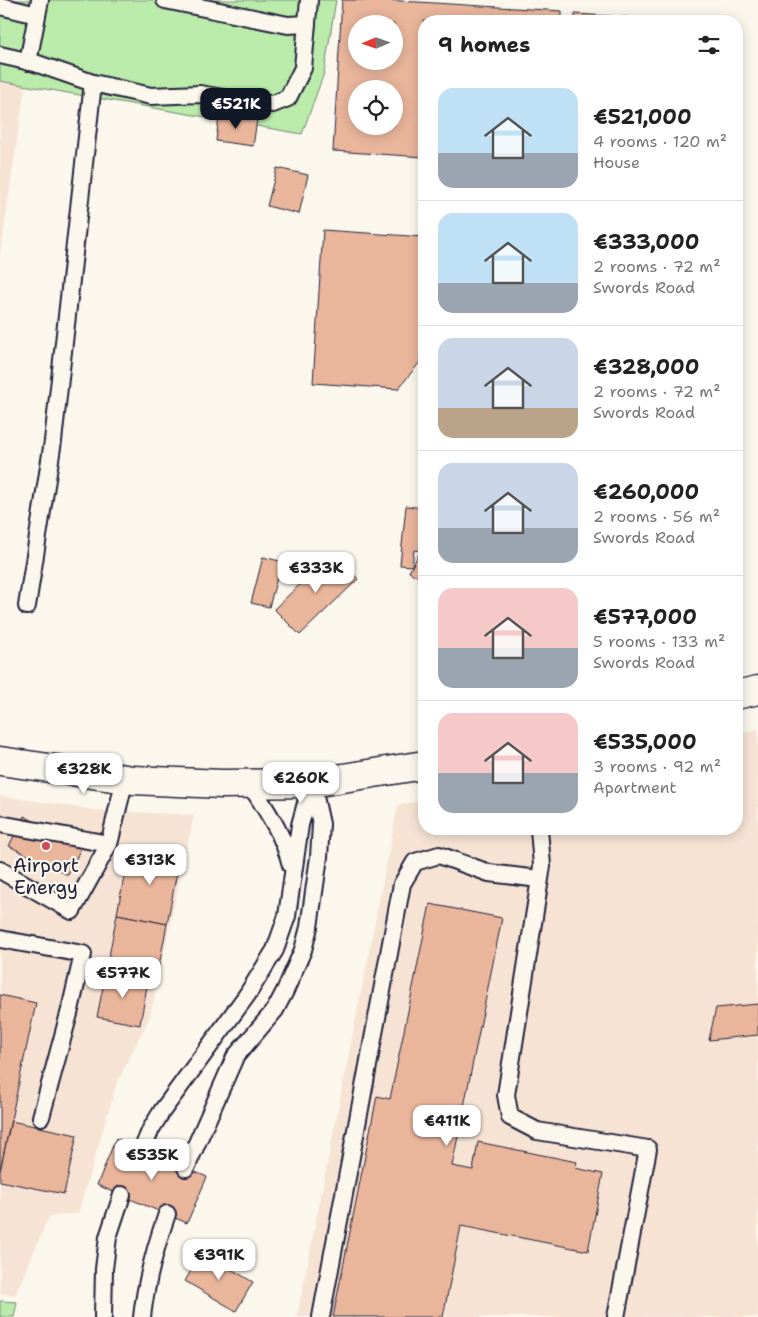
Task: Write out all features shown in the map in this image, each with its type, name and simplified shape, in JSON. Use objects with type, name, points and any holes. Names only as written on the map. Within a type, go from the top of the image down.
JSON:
[{"type":"main road","points":[[743,693],[758,690]]},
{"type":"main road","points":[[0,761],[125,779],[250,784],[312,783],[418,766]]},
{"type":"lane","points":[[165,0],[288,25],[307,24]]},
{"type":"lane","points":[[0,55],[93,83],[151,96],[200,94],[251,103],[273,104],[288,98],[303,68],[309,0]]},
{"type":"lane","points":[[0,6],[39,7],[28,62]]},
{"type":"lane","points":[[27,606],[53,441],[93,83]]},
{"type":"lane","points":[[0,870],[72,910],[110,844],[125,779]]},
{"type":"lane","points":[[142,1150],[151,1129],[162,1111],[247,995],[276,950],[287,916],[300,826],[312,783]]},
{"type":"lane","points":[[186,1168],[235,1057],[275,1010],[303,950],[309,927],[320,858],[321,824],[312,783]]},
{"type":"lane","points":[[250,784],[277,827],[286,846],[294,875]]},
{"type":"lane","points":[[0,824],[110,844]]},
{"type":"lane","points":[[539,835],[542,866],[506,1095],[510,1117],[537,1131],[648,1149],[616,1317]]},
{"type":"lane","points":[[321,1317],[402,884],[415,862],[439,855],[489,873],[539,879]]},
{"type":"lane","points":[[0,938],[83,954],[41,1117]]},
{"type":"lane","points":[[103,1317],[104,1269],[108,1237],[122,1195]]},
{"type":"lane","points":[[142,1317],[148,1276],[167,1214]]},
{"type":"shaded area","points":[[0,81],[25,86],[0,256]]},
{"type":"shaded area","points":[[758,729],[758,1317],[297,1317],[398,805],[418,802],[418,835],[743,835],[743,732]]},
{"type":"shaded area","points":[[0,796],[95,810],[194,815],[150,1016],[117,1083],[78,1213],[49,1217],[15,1295],[0,1293]]},
{"type":"green space","points":[[0,0],[336,0],[324,73],[302,134],[0,81]]},
{"type":"green space","points":[[0,1301],[17,1302],[14,1317],[0,1317]]},
{"type":"building","points":[[342,0],[386,0],[562,11],[562,15],[418,15],[418,157],[333,151]]},
{"type":"building","points":[[219,115],[257,120],[253,146],[216,141]]},
{"type":"building","points":[[277,168],[308,175],[299,214],[267,206]]},
{"type":"building","points":[[323,230],[418,237],[418,364],[398,389],[313,383]]},
{"type":"building","points":[[406,506],[418,507],[418,551],[414,550],[412,566],[400,565]]},
{"type":"building","points":[[333,553],[358,579],[300,635],[274,609]]},
{"type":"building","points":[[418,555],[418,577],[409,572]]},
{"type":"building","points":[[263,557],[300,566],[295,583],[277,578],[269,607],[251,603]]},
{"type":"building","name":"Airport Energy","points":[[24,816],[82,846],[68,875],[9,846]]},
{"type":"building","points":[[161,847],[181,851],[167,924],[117,914],[126,866]]},
{"type":"building","points":[[430,904],[502,918],[452,1166],[473,1170],[478,1142],[577,1162],[575,1168],[603,1174],[588,1251],[461,1226],[443,1317],[333,1317],[377,1096],[390,1099]]},
{"type":"building","points":[[117,914],[167,924],[156,982],[106,972]]},
{"type":"building","points":[[106,972],[148,981],[140,1025],[97,1017]]},
{"type":"building","points":[[0,995],[36,1003],[0,1171]]},
{"type":"building","points":[[758,1004],[758,1035],[709,1040],[716,1008]]},
{"type":"building","points":[[11,1121],[77,1135],[64,1194],[0,1181],[0,1171]]},
{"type":"building","points":[[116,1138],[207,1177],[187,1223],[97,1185]]},
{"type":"building","points":[[202,1252],[253,1282],[236,1311],[185,1281]]},
{"type":"place","name":"Airport Energy","points":[[46,846]]}]
